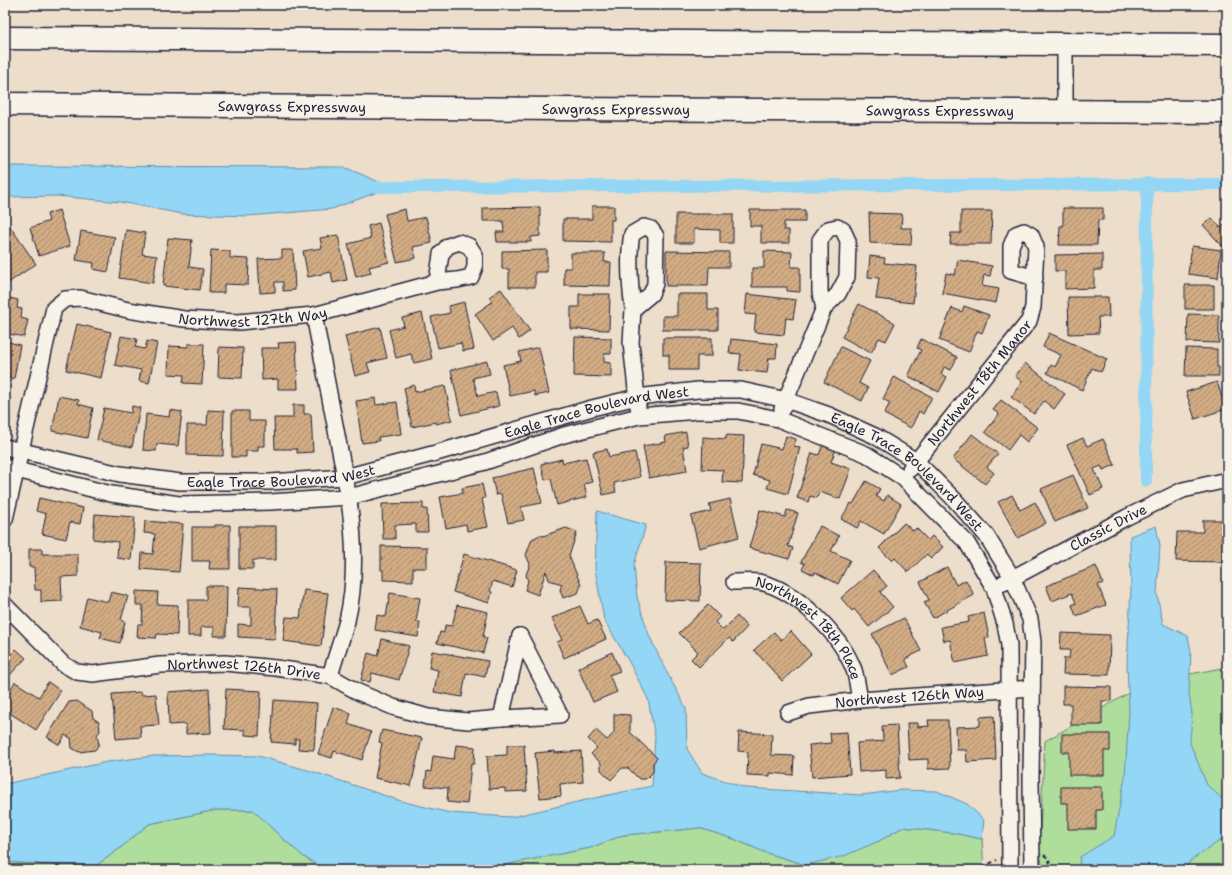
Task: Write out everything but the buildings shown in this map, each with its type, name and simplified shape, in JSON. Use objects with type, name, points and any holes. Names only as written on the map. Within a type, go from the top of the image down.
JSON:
[{"type":"highway","points":[[5,38],[1227,45]]},
{"type":"highway","name":"Sawgrass Expressway","points":[[5,104],[555,109],[1227,112]]},
{"type":"street","points":[[1066,44],[1066,111]]},
{"type":"street","name":"Northwest 18th Manor","points":[[903,478],[1029,321],[1033,307],[1035,278]]},
{"type":"street","name":"Northwest 127th Way","points":[[21,451],[54,308],[65,300],[80,298],[128,310],[184,319],[238,322],[314,315],[437,282]]},
{"type":"street","points":[[778,419],[824,308]]},
{"type":"street","points":[[633,309],[631,343],[638,416]]},
{"type":"street","points":[[314,315],[349,497],[353,532],[353,577],[347,620],[330,676]]},
{"type":"street","name":"Eagle Trace Boulevard West","points":[[5,447],[120,474],[180,482],[270,482],[345,477],[636,397],[698,390],[741,390],[786,400],[829,415],[875,436],[916,461],[986,535],[1012,578],[1030,619],[1033,642],[1031,778],[1032,870]]},
{"type":"street","name":"Eagle Trace Boulevard West","points":[[11,469],[111,494],[179,504],[270,502],[349,497],[485,462],[564,435],[638,416],[697,411],[738,411],[778,419],[866,454],[903,478],[967,543],[994,588],[1005,624],[1009,645],[1010,870]]},
{"type":"street","points":[[5,519],[11,469],[21,451]]},
{"type":"street","name":"Classic Drive","points":[[994,588],[1127,517],[1183,490],[1227,480]]},
{"type":"street","name":"Northwest 18th Place","points":[[734,582],[758,582],[770,586],[789,595],[813,613],[830,630],[846,652],[854,671],[860,700]]},
{"type":"street","name":"Northwest 126th Drive","points":[[5,605],[63,664],[77,672],[93,674],[160,665],[225,663],[276,668],[330,676],[358,692],[393,707],[428,717],[468,721],[560,715],[520,636],[501,718]]},
{"type":"street","name":"Northwest 126th Way","points":[[788,713],[809,706],[860,700],[1032,688]]},
{"type":"green space","points":[[1227,667],[1227,870],[1043,870],[1039,848],[1045,741],[1148,682]]},
{"type":"green space","points":[[216,810],[253,810],[304,857],[325,870],[5,870],[5,862],[58,865],[97,865],[149,824]]},
{"type":"green space","points":[[903,827],[953,833],[982,839],[984,870],[496,870],[514,863],[590,848],[623,835],[699,828],[734,839],[764,852],[806,865],[879,841]]},
{"type":"water","points":[[5,166],[344,167],[391,187],[332,209],[248,216],[182,214],[120,202],[57,196],[5,197]]},
{"type":"water","points":[[597,511],[646,525],[634,565],[637,597],[649,635],[686,708],[687,749],[702,773],[746,788],[862,795],[901,790],[937,791],[967,804],[984,820],[982,839],[953,833],[903,827],[879,841],[844,856],[806,865],[764,852],[734,839],[699,828],[623,835],[590,848],[514,863],[490,870],[325,870],[304,857],[253,810],[216,810],[149,824],[97,865],[58,865],[5,862],[5,784],[107,762],[153,756],[258,756],[314,772],[401,801],[450,813],[511,817],[652,786],[655,737],[648,699],[629,662],[604,620],[595,569]]},
{"type":"water","points":[[1156,526],[1160,546],[1157,594],[1163,624],[1188,636],[1191,652],[1189,693],[1192,714],[1190,743],[1207,785],[1227,803],[1227,838],[1224,838],[1190,861],[1185,870],[1079,870],[1080,857],[1114,836],[1125,777],[1129,712],[1127,664],[1131,589],[1130,536]]},
{"type":"waterway","points":[[1146,481],[1147,183]]},
{"type":"waterway","points":[[376,187],[1227,184]]}]
